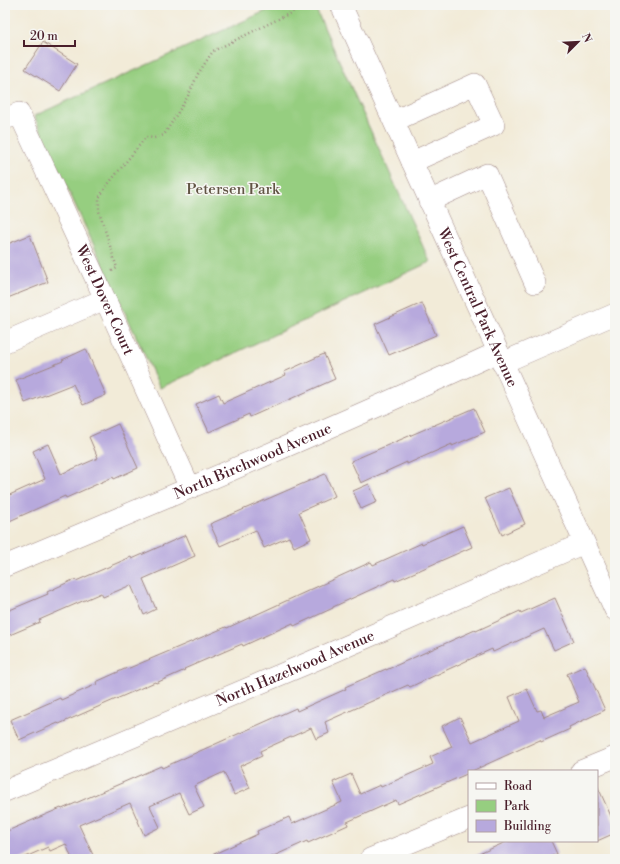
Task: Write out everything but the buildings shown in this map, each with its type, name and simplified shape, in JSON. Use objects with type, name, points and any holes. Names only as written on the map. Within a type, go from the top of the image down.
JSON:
[{"type":"street","name":"West Central Park Avenue","points":[[341,5],[615,610]]},
{"type":"street","points":[[394,121],[475,84],[494,125],[412,162]]},
{"type":"street","name":"West Dover Court","points":[[12,116],[101,290],[190,488]]},
{"type":"street","points":[[429,201],[487,174],[534,283]]},
{"type":"street","points":[[5,342],[101,290]]},
{"type":"street","name":"North Birchwood Avenue","points":[[5,566],[190,488],[378,406],[500,357],[615,314]]},
{"type":"street","name":"North Hazelwood Avenue","points":[[5,791],[308,663],[584,543]]},
{"type":"street","points":[[583,770],[615,757]]},
{"type":"street","points":[[370,859],[468,818]]},
{"type":"path","points":[[101,290],[117,268],[99,211],[99,198],[105,188],[146,137],[154,138],[164,134],[188,96],[198,74],[213,51],[307,5]]},
{"type":"green space","name":"Petersen Park","points":[[279,5],[314,5],[430,262],[160,388],[34,116]]}]
